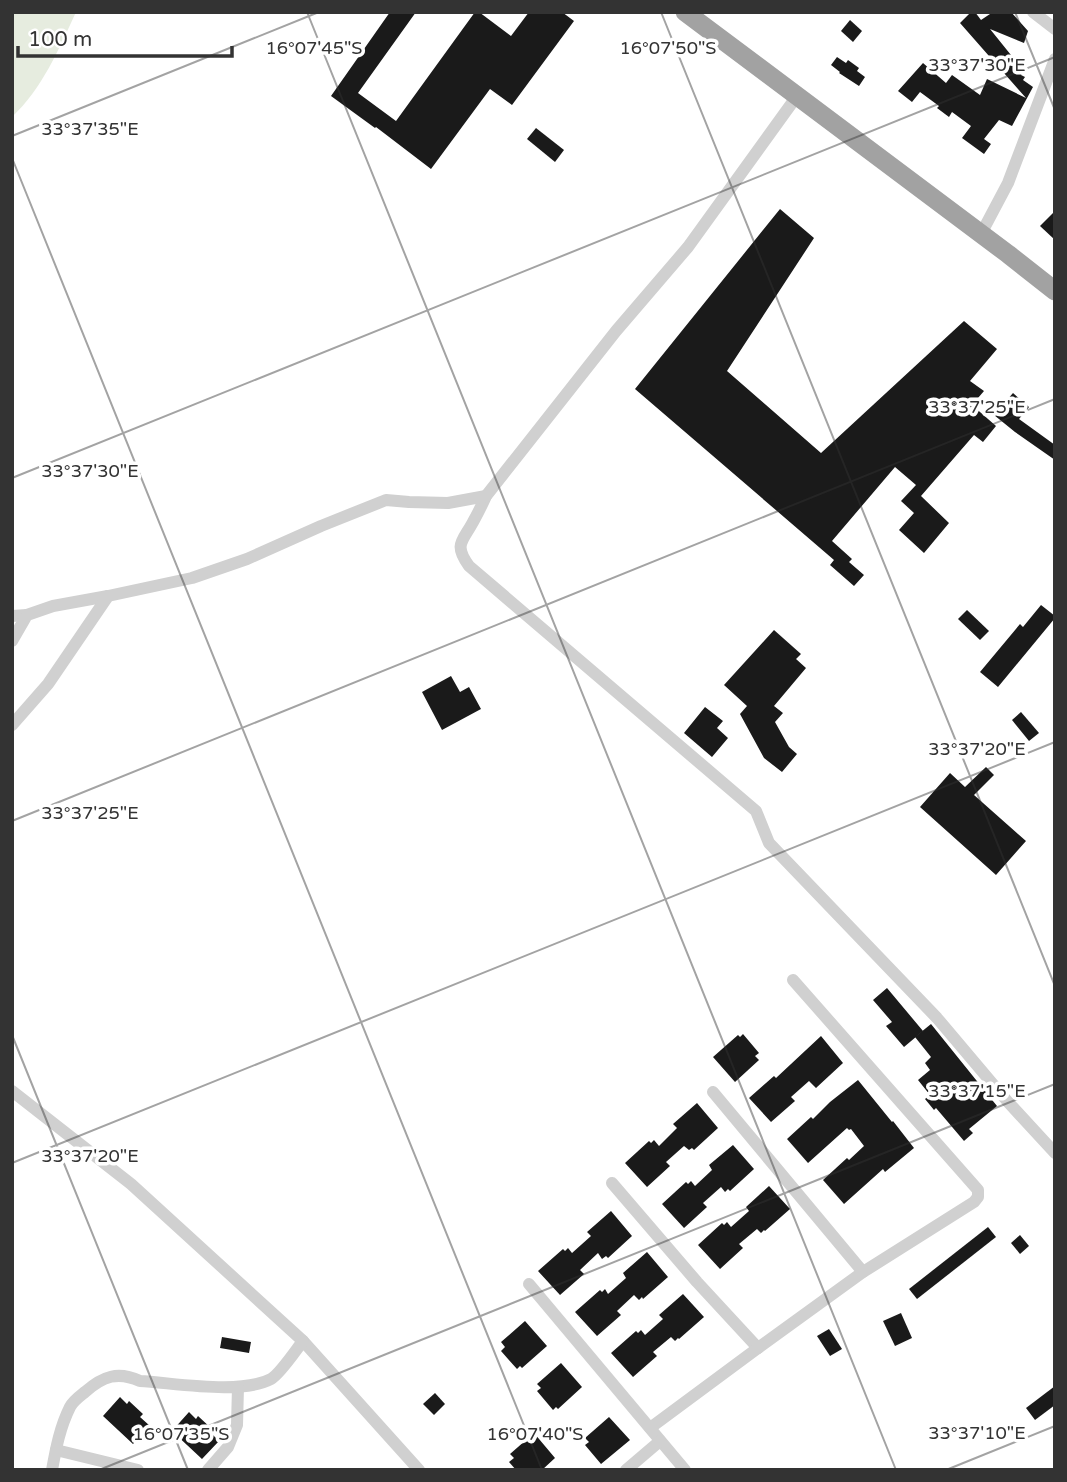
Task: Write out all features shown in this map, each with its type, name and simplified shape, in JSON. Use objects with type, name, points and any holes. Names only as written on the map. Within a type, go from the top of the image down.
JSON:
[{"type":"highway","points":[[685,12],[1055,290]]},
{"type":"street","points":[[1033,12],[1055,29]]},
{"type":"street","points":[[981,234],[1008,183],[1055,59]]},
{"type":"street","points":[[797,96],[688,247],[616,331],[486,496],[472,525],[461,539],[461,556],[469,566],[756,811],[769,843],[937,1018],[1055,1153]]},
{"type":"street","points":[[12,616],[27,615],[53,606],[192,578],[247,559],[386,500],[448,503],[486,496]]},
{"type":"street","points":[[12,724],[48,684],[108,596]]},
{"type":"street","points":[[12,641],[27,615]]},
{"type":"street","points":[[650,1428],[863,1272],[978,1197],[978,1190],[793,980]]},
{"type":"street","points":[[12,1091],[131,1184],[303,1341],[419,1470]]},
{"type":"street","points":[[713,1092],[863,1272]]},
{"type":"street","points":[[612,1183],[758,1348]]},
{"type":"street","points":[[529,1284],[685,1470]]},
{"type":"street","points":[[52,1470],[59,1436],[71,1404],[97,1381],[116,1375],[140,1381],[247,1387],[274,1378],[303,1341]]},
{"type":"street","points":[[208,1470],[228,1447],[237,1424],[238,1387]]},
{"type":"street","points":[[626,1470],[660,1441]]},
{"type":"street","points":[[56,1450],[138,1470]]},
{"type":"shaded area","points":[[12,12],[76,12],[41,81],[12,117]]},
{"type":"building","points":[[390,12],[416,12],[358,93],[396,121],[475,12],[479,12],[511,36],[529,12],[562,12],[574,21],[512,105],[490,89],[431,169],[331,96]]},
{"type":"building","points":[[971,12],[975,12],[981,20],[993,12],[1011,12],[1028,31],[1024,43],[990,29],[1019,65],[1025,68],[1021,75],[1025,77],[1023,80],[1033,87],[1012,126],[999,120],[984,139],[991,144],[984,154],[962,138],[971,126],[952,112],[949,117],[920,92],[912,102],[898,91],[923,63],[946,83],[952,75],[980,95],[987,79],[1026,98],[960,23]]},
{"type":"building","points":[[850,20],[862,31],[853,42],[841,31]]},
{"type":"building","points":[[837,57],[846,63],[848,60],[859,68],[857,71],[865,77],[859,86],[831,65]]},
{"type":"building","points":[[536,128],[564,150],[555,162],[527,139]]},
{"type":"building","points":[[780,209],[814,238],[727,371],[821,453],[964,321],[997,349],[970,381],[984,391],[972,405],[996,426],[983,442],[974,435],[921,496],[949,523],[924,553],[899,530],[914,513],[901,501],[916,485],[895,467],[832,541],[852,559],[849,562],[864,575],[854,586],[830,565],[834,560],[635,389]]},
{"type":"building","points":[[1055,211],[1055,240],[1040,226]]},
{"type":"building","points":[[1013,393],[1029,407],[1019,419],[1055,445],[1055,460],[994,415]]},
{"type":"building","points":[[1041,605],[1055,618],[998,687],[980,672],[1020,624],[1023,627]]},
{"type":"building","points":[[967,610],[989,631],[980,640],[958,619]]},
{"type":"building","points":[[774,630],[801,654],[796,659],[806,668],[774,706],[783,713],[775,722],[789,747],[797,754],[782,772],[764,758],[740,714],[747,706],[724,685]]},
{"type":"building","points":[[451,676],[460,692],[469,687],[481,709],[442,730],[422,692]]},
{"type":"building","points":[[705,707],[723,721],[717,728],[728,738],[712,757],[684,733]]},
{"type":"building","points":[[1021,712],[1039,733],[1029,741],[1012,720]]},
{"type":"building","points":[[986,767],[994,775],[974,795],[1026,841],[996,875],[920,807],[950,773],[965,787]]},
{"type":"building","points":[[887,988],[923,1031],[904,1047],[886,1026],[892,1022],[873,1000]]},
{"type":"building","points":[[931,1024],[997,1106],[969,1129],[973,1133],[964,1141],[925,1099],[930,1095],[918,1080],[930,1070],[925,1063],[931,1057],[915,1037]]},
{"type":"building","points":[[743,1034],[759,1053],[755,1056],[759,1060],[735,1082],[713,1057],[738,1035],[740,1037]]},
{"type":"building","points":[[821,1036],[843,1063],[816,1088],[809,1081],[791,1097],[795,1101],[771,1122],[749,1098],[774,1076],[776,1078]]},
{"type":"building","points":[[858,1080],[914,1148],[885,1172],[883,1169],[844,1204],[823,1180],[864,1146],[851,1129],[847,1128],[808,1163],[787,1139]]},
{"type":"building","points":[[697,1103],[718,1128],[694,1150],[684,1146],[666,1162],[670,1166],[647,1187],[625,1163],[649,1141],[651,1143],[654,1140],[659,1146],[677,1128],[673,1124]]},
{"type":"building","points":[[733,1145],[754,1169],[730,1191],[728,1189],[725,1192],[721,1187],[703,1203],[707,1207],[684,1228],[662,1204],[686,1182],[688,1184],[691,1181],[695,1186],[712,1170],[709,1165]]},
{"type":"building","points":[[769,1186],[790,1209],[765,1231],[761,1233],[757,1229],[739,1244],[743,1248],[720,1269],[698,1245],[722,1223],[724,1225],[727,1222],[731,1227],[749,1211],[746,1207]]},
{"type":"building","points":[[611,1211],[632,1236],[608,1258],[606,1256],[602,1259],[598,1253],[580,1270],[584,1274],[560,1295],[538,1271],[563,1249],[565,1251],[568,1248],[572,1253],[591,1236],[587,1232]]},
{"type":"building","points":[[988,1227],[996,1237],[917,1299],[909,1289]]},
{"type":"building","points":[[1020,1235],[1029,1246],[1020,1254],[1011,1243]]},
{"type":"building","points":[[647,1252],[668,1277],[643,1299],[642,1297],[639,1300],[634,1295],[617,1311],[621,1315],[597,1336],[575,1312],[600,1290],[602,1292],[605,1289],[608,1294],[626,1278],[623,1273]]},
{"type":"building","points":[[683,1294],[704,1317],[679,1339],[675,1341],[671,1337],[653,1352],[657,1356],[633,1377],[611,1353],[636,1331],[638,1333],[641,1330],[645,1335],[663,1319],[659,1315]]},
{"type":"building","points":[[901,1313],[912,1338],[895,1346],[883,1321]]},
{"type":"building","points":[[525,1321],[547,1346],[522,1368],[520,1366],[517,1369],[501,1351],[505,1347],[501,1342]]},
{"type":"building","points":[[829,1329],[842,1349],[830,1356],[817,1336]]},
{"type":"building","points":[[222,1337],[251,1342],[249,1353],[220,1348]]},
{"type":"building","points":[[561,1363],[582,1387],[558,1409],[556,1407],[553,1410],[537,1391],[541,1388],[537,1384]]},
{"type":"building","points":[[1055,1386],[1055,1405],[1035,1420],[1026,1408]]},
{"type":"building","points":[[435,1393],[445,1404],[434,1415],[423,1404]]},
{"type":"building","points":[[120,1397],[127,1404],[129,1401],[143,1414],[140,1417],[150,1426],[133,1444],[103,1416]]},
{"type":"building","points":[[189,1412],[196,1419],[198,1416],[212,1429],[210,1432],[219,1441],[202,1459],[172,1431]]},
{"type":"building","points":[[609,1417],[630,1440],[601,1464],[585,1445],[589,1442],[585,1438]]},
{"type":"building","points":[[534,1433],[555,1458],[542,1470],[516,1470],[509,1462],[514,1458],[510,1454]]}]
